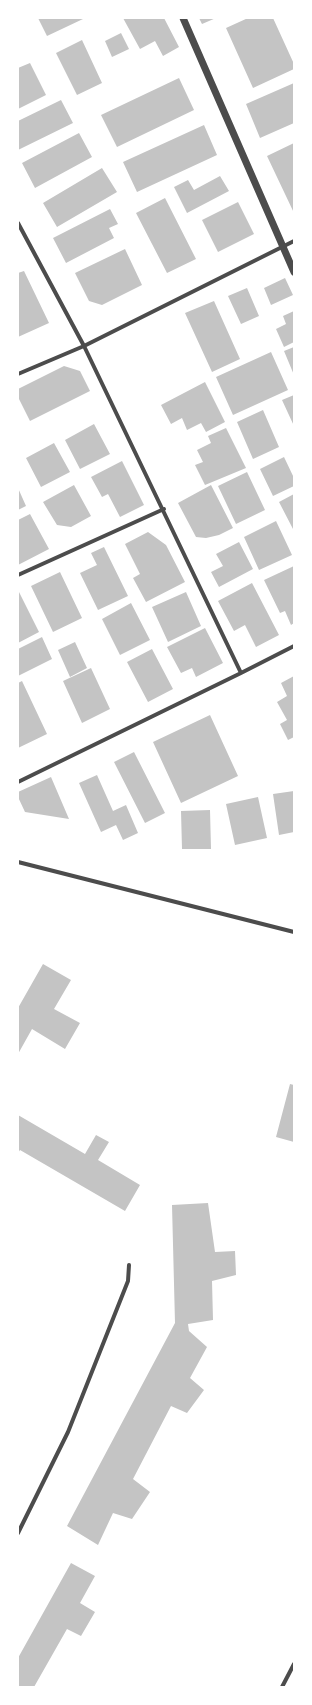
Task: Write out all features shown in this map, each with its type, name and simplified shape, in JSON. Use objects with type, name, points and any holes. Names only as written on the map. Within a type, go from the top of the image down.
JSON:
[{"type":"street","points":[[183,18],[294,272]]},
{"type":"street","points":[[18,223],[84,346],[164,509],[241,673]]},
{"type":"street","points":[[18,374],[84,346],[294,241]]},
{"type":"street","points":[[18,575],[164,509]]},
{"type":"street","points":[[18,782],[294,646]]},
{"type":"street","points":[[18,862],[294,932]]},
{"type":"street","points":[[18,1533],[68,1432],[128,1281],[129,1265]]},
{"type":"street","points":[[282,1687],[294,1664]]},
{"type":"building","points":[[38,18],[82,18],[83,19],[47,36]]},
{"type":"building","points":[[123,18],[164,18],[179,47],[163,56],[155,41],[140,49]]},
{"type":"building","points":[[199,18],[216,18],[202,24]]},
{"type":"building","points":[[248,18],[273,18],[294,64],[294,69],[253,88],[226,28]]},
{"type":"building","points":[[121,33],[129,49],[112,57],[105,41]]},
{"type":"building","points":[[82,40],[102,83],[77,95],[56,53]]},
{"type":"building","points":[[30,63],[46,95],[18,109],[18,68]]},
{"type":"building","points":[[179,78],[194,110],[117,147],[101,115]]},
{"type":"building","points":[[294,83],[294,123],[260,138],[246,104]]},
{"type":"building","points":[[61,100],[73,123],[18,150],[18,121]]},
{"type":"building","points":[[204,125],[217,155],[137,192],[123,162]]},
{"type":"building","points":[[79,133],[92,157],[35,188],[22,163]]},
{"type":"building","points":[[294,143],[294,213],[267,156]]},
{"type":"building","points":[[102,168],[117,192],[57,227],[43,203]]},
{"type":"building","points":[[220,176],[229,191],[187,213],[174,187],[188,180],[194,190]]},
{"type":"building","points":[[165,198],[196,259],[167,273],[136,213]]},
{"type":"building","points":[[238,202],[254,234],[218,252],[202,220]]},
{"type":"building","points":[[110,209],[118,224],[109,228],[114,238],[66,263],[53,238]]},
{"type":"building","points":[[125,249],[142,285],[102,305],[89,301],[75,273]]},
{"type":"building","points":[[24,271],[49,323],[18,337],[18,273]]},
{"type":"building","points":[[285,278],[293,295],[271,305],[264,288]]},
{"type":"building","points":[[247,288],[259,316],[241,324],[228,296]]},
{"type":"building","points":[[214,301],[240,359],[212,372],[185,313]]},
{"type":"building","points":[[294,311],[294,342],[284,347],[276,329],[286,324],[283,316]]},
{"type":"building","points":[[294,347],[294,375],[284,351]]},
{"type":"building","points":[[271,352],[288,390],[233,415],[216,377]]},
{"type":"building","points":[[64,366],[80,371],[90,391],[30,421],[18,397],[18,389]]},
{"type":"building","points":[[205,382],[225,422],[206,432],[201,423],[187,430],[182,418],[171,424],[161,405]]},
{"type":"building","points":[[294,395],[294,426],[282,400]]},
{"type":"building","points":[[263,410],[279,447],[253,459],[237,422]]},
{"type":"building","points":[[94,424],[110,454],[80,469],[65,440]]},
{"type":"building","points":[[226,428],[246,468],[205,485],[195,465],[203,462],[197,450],[211,443],[208,436]]},
{"type":"building","points":[[54,443],[70,472],[41,487],[26,458]]},
{"type":"building","points":[[284,457],[294,478],[294,486],[273,496],[260,469]]},
{"type":"building","points":[[122,461],[144,505],[120,517],[108,494],[102,497],[91,477]]},
{"type":"building","points":[[247,472],[265,510],[236,524],[218,486]]},
{"type":"building","points":[[74,485],[91,516],[71,527],[57,525],[43,502]]},
{"type":"building","points":[[211,485],[233,528],[219,535],[206,538],[196,537],[178,503]]},
{"type":"building","points":[[18,488],[26,506],[18,510]]},
{"type":"building","points":[[294,494],[294,529],[293,529],[279,502]]},
{"type":"building","points":[[30,514],[49,549],[18,565],[18,520]]},
{"type":"building","points":[[276,521],[292,555],[259,570],[244,537]]},
{"type":"building","points":[[148,532],[166,545],[185,582],[146,602],[133,578],[140,574],[125,544]]},
{"type":"building","points":[[239,542],[253,569],[219,587],[211,572],[223,566],[216,554]]},
{"type":"building","points":[[104,547],[128,596],[98,610],[80,573],[97,565],[91,553]]},
{"type":"building","points":[[294,566],[294,623],[291,625],[285,611],[280,613],[264,580]]},
{"type":"building","points":[[60,572],[82,618],[53,632],[31,586]]},
{"type":"building","points":[[252,583],[279,635],[256,647],[245,625],[234,631],[218,601]]},
{"type":"building","points":[[18,590],[39,632],[18,643]]},
{"type":"building","points":[[186,592],[201,626],[168,642],[152,607]]},
{"type":"building","points":[[131,603],[150,640],[120,655],[102,619]]},
{"type":"building","points":[[205,628],[223,663],[196,677],[192,668],[181,673],[167,647]]},
{"type":"building","points":[[42,637],[52,659],[18,676],[18,649]]},
{"type":"building","points":[[75,642],[87,668],[70,677],[58,650]]},
{"type":"building","points":[[152,649],[173,689],[148,702],[127,662]]},
{"type":"building","points":[[91,668],[110,709],[82,723],[63,681]]},
{"type":"building","points":[[294,676],[294,737],[288,740],[280,724],[287,720],[277,702],[287,696],[281,683]]},
{"type":"building","points":[[22,681],[47,734],[18,748],[18,683]]},
{"type":"building","points":[[210,715],[238,776],[181,803],[153,742]]},
{"type":"building","points":[[134,752],[165,813],[145,823],[114,762]]},
{"type":"building","points":[[97,775],[113,811],[126,805],[138,833],[123,840],[116,825],[101,832],[79,783]]},
{"type":"building","points":[[51,777],[69,819],[25,812],[18,797],[18,792]]},
{"type":"building","points":[[294,791],[294,832],[279,835],[273,794]]},
{"type":"building","points":[[258,797],[267,838],[235,845],[226,804]]},
{"type":"building","points":[[210,810],[211,849],[182,849],[181,811]]},
{"type":"building","points":[[43,964],[71,980],[54,1009],[80,1023],[65,1049],[32,1029],[18,1054],[18,1008]]},
{"type":"building","points":[[290,1084],[294,1085],[294,1142],[276,1137]]},
{"type":"building","points":[[18,1115],[85,1154],[96,1135],[109,1142],[98,1160],[140,1185],[125,1211],[20,1150],[18,1153]]},
{"type":"building","points":[[208,1203],[215,1252],[235,1251],[236,1275],[212,1281],[213,1320],[188,1324],[189,1331],[207,1347],[190,1378],[204,1390],[187,1413],[171,1406],[133,1479],[150,1492],[132,1519],[113,1513],[98,1545],[67,1526],[175,1323],[172,1205]]},
{"type":"building","points":[[71,1563],[95,1576],[80,1603],[95,1612],[81,1636],[67,1629],[34,1687],[18,1687],[18,1658]]}]
